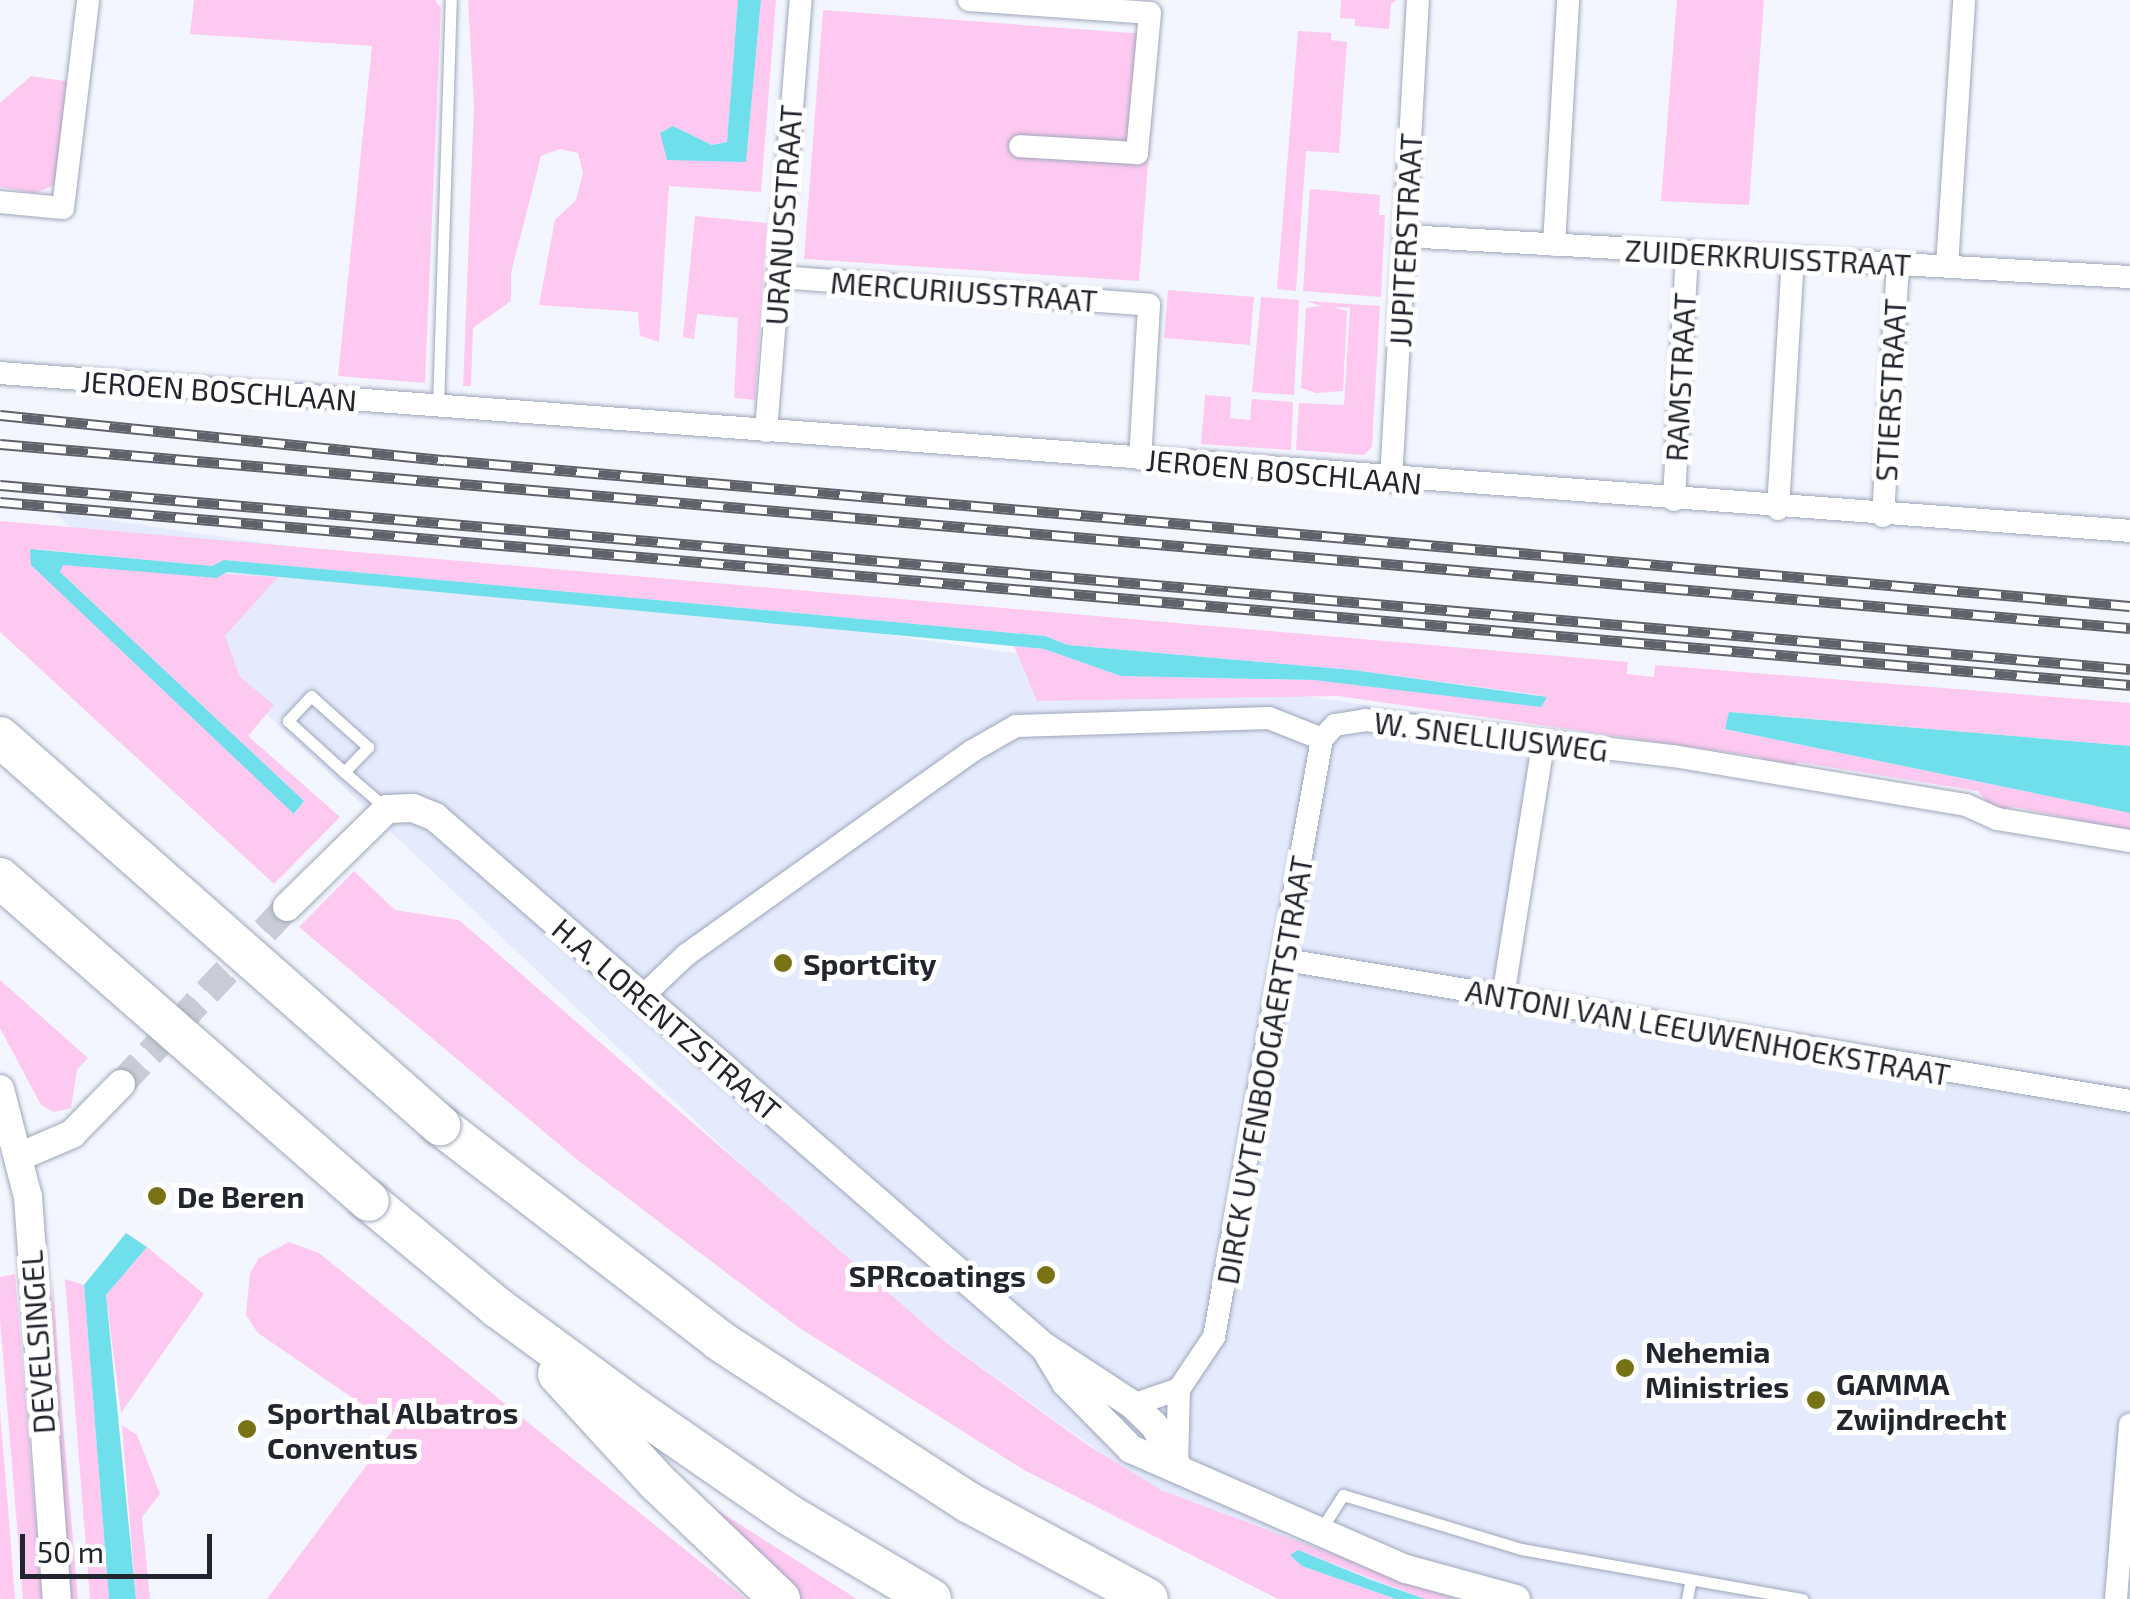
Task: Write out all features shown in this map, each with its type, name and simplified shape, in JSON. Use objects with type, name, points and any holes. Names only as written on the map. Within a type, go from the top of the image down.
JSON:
[{"type":"highway","points":[[0,737],[440,1125],[720,1341],[968,1502],[1148,1599]]},
{"type":"highway","points":[[0,878],[369,1201],[498,1308],[789,1515],[931,1599]]},
{"type":"highway","points":[[498,1308],[657,1482],[780,1599]]},
{"type":"street","points":[[0,202],[62,208],[88,0]]},
{"type":"street","name":"URANUSSTRAAT","points":[[766,431],[801,0]]},
{"type":"street","points":[[969,0],[1150,13],[1136,154],[1020,146]]},
{"type":"street","name":"JUPITERSTRAAT","points":[[1391,481],[1418,0]]},
{"type":"street","points":[[1554,245],[1568,0]]},
{"type":"street","points":[[1948,266],[1964,0]]},
{"type":"street","name":"ZUIDERKRUISSTRAAT","points":[[1405,236],[2130,277]]},
{"type":"street","name":"RAMSTRAAT","points":[[1674,500],[1687,253]]},
{"type":"street","points":[[1778,509],[1794,260]]},
{"type":"street","name":"STIERSTRAAT","points":[[1883,516],[1898,264]]},
{"type":"street","name":"MERCURIUSSTRAAT","points":[[780,276],[1149,306],[1140,459]]},
{"type":"street","name":"JEROEN BOSCHLAAN","points":[[0,373],[1391,481],[2130,531]]},
{"type":"street","points":[[642,998],[702,944],[1016,726],[1269,718],[1322,740]]},
{"type":"street","name":"W. SNELLIUSWEG","points":[[1322,740],[1335,725],[1364,720],[1543,745],[1673,756],[1727,770],[1812,778],[2130,841]]},
{"type":"street","name":"DIRCK UYTENBOOGAERTSTRAAT","points":[[1179,1389],[1208,1352],[1218,1321],[1286,960],[1322,740]]},
{"type":"street","points":[[1502,997],[1543,745]]},
{"type":"street","name":"H.A. LORENTZSTRAAT","points":[[387,810],[413,808],[435,817],[1043,1346],[1133,1406],[1154,1425],[1177,1465]]},
{"type":"street","points":[[288,907],[387,810]]},
{"type":"street","name":"ANTONI VAN LEEUWENHOEKSTRAAT","points":[[1286,960],[2130,1100]]},
{"type":"street","points":[[21,1156],[72,1134],[121,1084]]},
{"type":"street","name":"DEVELSINGEL","points":[[0,1089],[21,1156],[57,1599]]},
{"type":"street","name":"H.A. LORENTZSTRAAT","points":[[1043,1346],[1066,1383],[1130,1449],[1177,1465],[1203,1484],[1318,1533],[1443,1582],[1516,1599]]},
{"type":"street","points":[[1133,1406],[1179,1389],[1177,1465]]},
{"type":"street","points":[[2116,1599],[2130,1425]]},
{"type":"lane","points":[[438,406],[451,0]]},
{"type":"lane","points":[[344,772],[368,747],[312,696],[288,721],[344,772],[387,810]]},
{"type":"lane","points":[[1318,1533],[1343,1495],[1521,1549],[1803,1599]]},
{"type":"lane","points":[[1687,1599],[1691,1579]]},
{"type":"shaded area","points":[[194,0],[435,0],[441,8],[425,383],[338,376],[372,46],[190,34]]},
{"type":"shaded area","points":[[468,0],[738,0],[727,143],[712,145],[673,126],[660,134],[746,162],[761,0],[776,0],[761,192],[669,186],[659,342],[640,336],[638,312],[539,305],[555,220],[576,200],[583,173],[578,153],[560,149],[541,156],[511,273],[511,301],[473,328],[471,386],[463,386],[474,107]]},
{"type":"shaded area","points":[[1341,0],[1397,0],[1391,4],[1389,29],[1355,26],[1355,19],[1340,18]]},
{"type":"shaded area","points":[[1677,0],[1764,0],[1749,205],[1661,201]]},
{"type":"shaded area","points":[[823,10],[1158,35],[1139,281],[804,259]]},
{"type":"shaded area","points":[[1298,31],[1331,33],[1331,40],[1347,42],[1339,153],[1306,151],[1296,291],[1277,289]]},
{"type":"shaded area","points":[[31,76],[71,82],[56,184],[36,193],[0,187],[0,103]]},
{"type":"shaded area","points":[[1310,189],[1380,195],[1379,215],[1385,215],[1381,297],[1303,291]]},
{"type":"shaded area","points":[[695,216],[767,223],[755,400],[734,398],[738,318],[697,314],[694,339],[683,337]]},
{"type":"shaded area","points":[[1168,290],[1254,297],[1250,345],[1164,338]]},
{"type":"shaded area","points":[[1261,297],[1299,300],[1294,395],[1252,392]]},
{"type":"shaded area","points":[[1307,301],[1380,306],[1372,447],[1364,455],[1296,450],[1299,403],[1344,405],[1350,308],[1333,307],[1347,311],[1343,391],[1316,393],[1301,388],[1306,308],[1321,306]]},
{"type":"shaded area","points":[[1205,395],[1231,397],[1230,418],[1250,420],[1252,399],[1293,402],[1291,450],[1201,444]]},
{"type":"shaded area","points":[[54,512],[1549,732],[1519,991],[2130,1087],[2130,1599],[1385,1599],[1351,1589],[1126,1471],[935,1334],[769,1191]]},
{"type":"shaded area","points":[[0,521],[1628,662],[1627,674],[1654,677],[1655,665],[2130,703],[2130,746],[1730,712],[1725,729],[2130,813],[2130,831],[2015,807],[1993,810],[1978,791],[1798,762],[1785,772],[1771,770],[1761,757],[1338,696],[1037,701],[1014,646],[1044,649],[1121,676],[1314,680],[1547,696],[1353,670],[1068,645],[1045,636],[225,560],[212,566],[35,549],[295,814],[304,801],[60,572],[63,565],[278,577],[225,636],[240,677],[274,705],[248,736],[340,817],[274,884],[0,632]]},
{"type":"shaded area","points":[[354,871],[395,910],[459,920],[944,1341],[1089,1446],[1163,1491],[1454,1599],[1425,1599],[1298,1550],[1302,1566],[1396,1599],[1278,1599],[1024,1470],[798,1327],[580,1162],[299,927]]},
{"type":"shaded area","points":[[0,980],[88,1058],[77,1070],[71,1108],[54,1112],[41,1105],[0,1028]]},
{"type":"shaded area","points":[[289,1242],[319,1253],[746,1599],[267,1599],[395,1427],[258,1333],[246,1315],[250,1273],[259,1258]]},
{"type":"shaded area","points":[[147,1247],[204,1294],[121,1413],[106,1295]]},
{"type":"shaded area","points":[[15,1274],[42,1599],[23,1599],[0,1319],[0,1277]]},
{"type":"shaded area","points":[[65,1279],[84,1285],[109,1599],[90,1599]]},
{"type":"shaded area","points":[[53,1281],[78,1599],[70,1599],[51,1361]]},
{"type":"shaded area","points":[[0,1411],[10,1533],[15,1599],[0,1599]]},
{"type":"shaded area","points":[[122,1425],[137,1435],[160,1494],[142,1517],[150,1599],[136,1599]]},
{"type":"shaded area","points":[[686,1490],[857,1599],[794,1599]]},
{"type":"water","points":[[738,0],[761,0],[746,162],[667,160],[660,133],[673,126],[712,145],[727,142]]},
{"type":"water","points":[[30,549],[212,566],[224,560],[1045,636],[1068,645],[1353,670],[1547,697],[1541,707],[1314,680],[1121,676],[1044,649],[227,572],[217,578],[63,565],[60,572],[304,801],[294,814],[31,565]]},
{"type":"water","points":[[1729,712],[2130,746],[2130,813],[1725,729]]},
{"type":"water","points":[[126,1233],[147,1247],[106,1295],[136,1599],[109,1599],[84,1285]]},
{"type":"water","points":[[1298,1550],[1425,1599],[1396,1599],[1302,1566],[1290,1555]]},
{"type":"tunnel","points":[[121,1084],[287,907]]},
{"type":"railway","points":[[0,415],[445,460],[2130,606]]},
{"type":"railway","points":[[0,444],[2130,628]]},
{"type":"railway","points":[[0,485],[2130,669]]},
{"type":"railway","points":[[0,502],[2130,685]]},
{"type":"place","name":"SportCity","points":[[783,963]]},
{"type":"place","name":"De Beren","points":[[157,1196]]},
{"type":"place","name":"SPRcoatings","points":[[1046,1275]]},
{"type":"place","name":"Nehemia Ministries","points":[[1625,1368]]},
{"type":"place","name":"GAMMA Zwijndrecht","points":[[1816,1400]]},
{"type":"place","name":"Sporthal Albatros Conventus","points":[[247,1429]]}]
